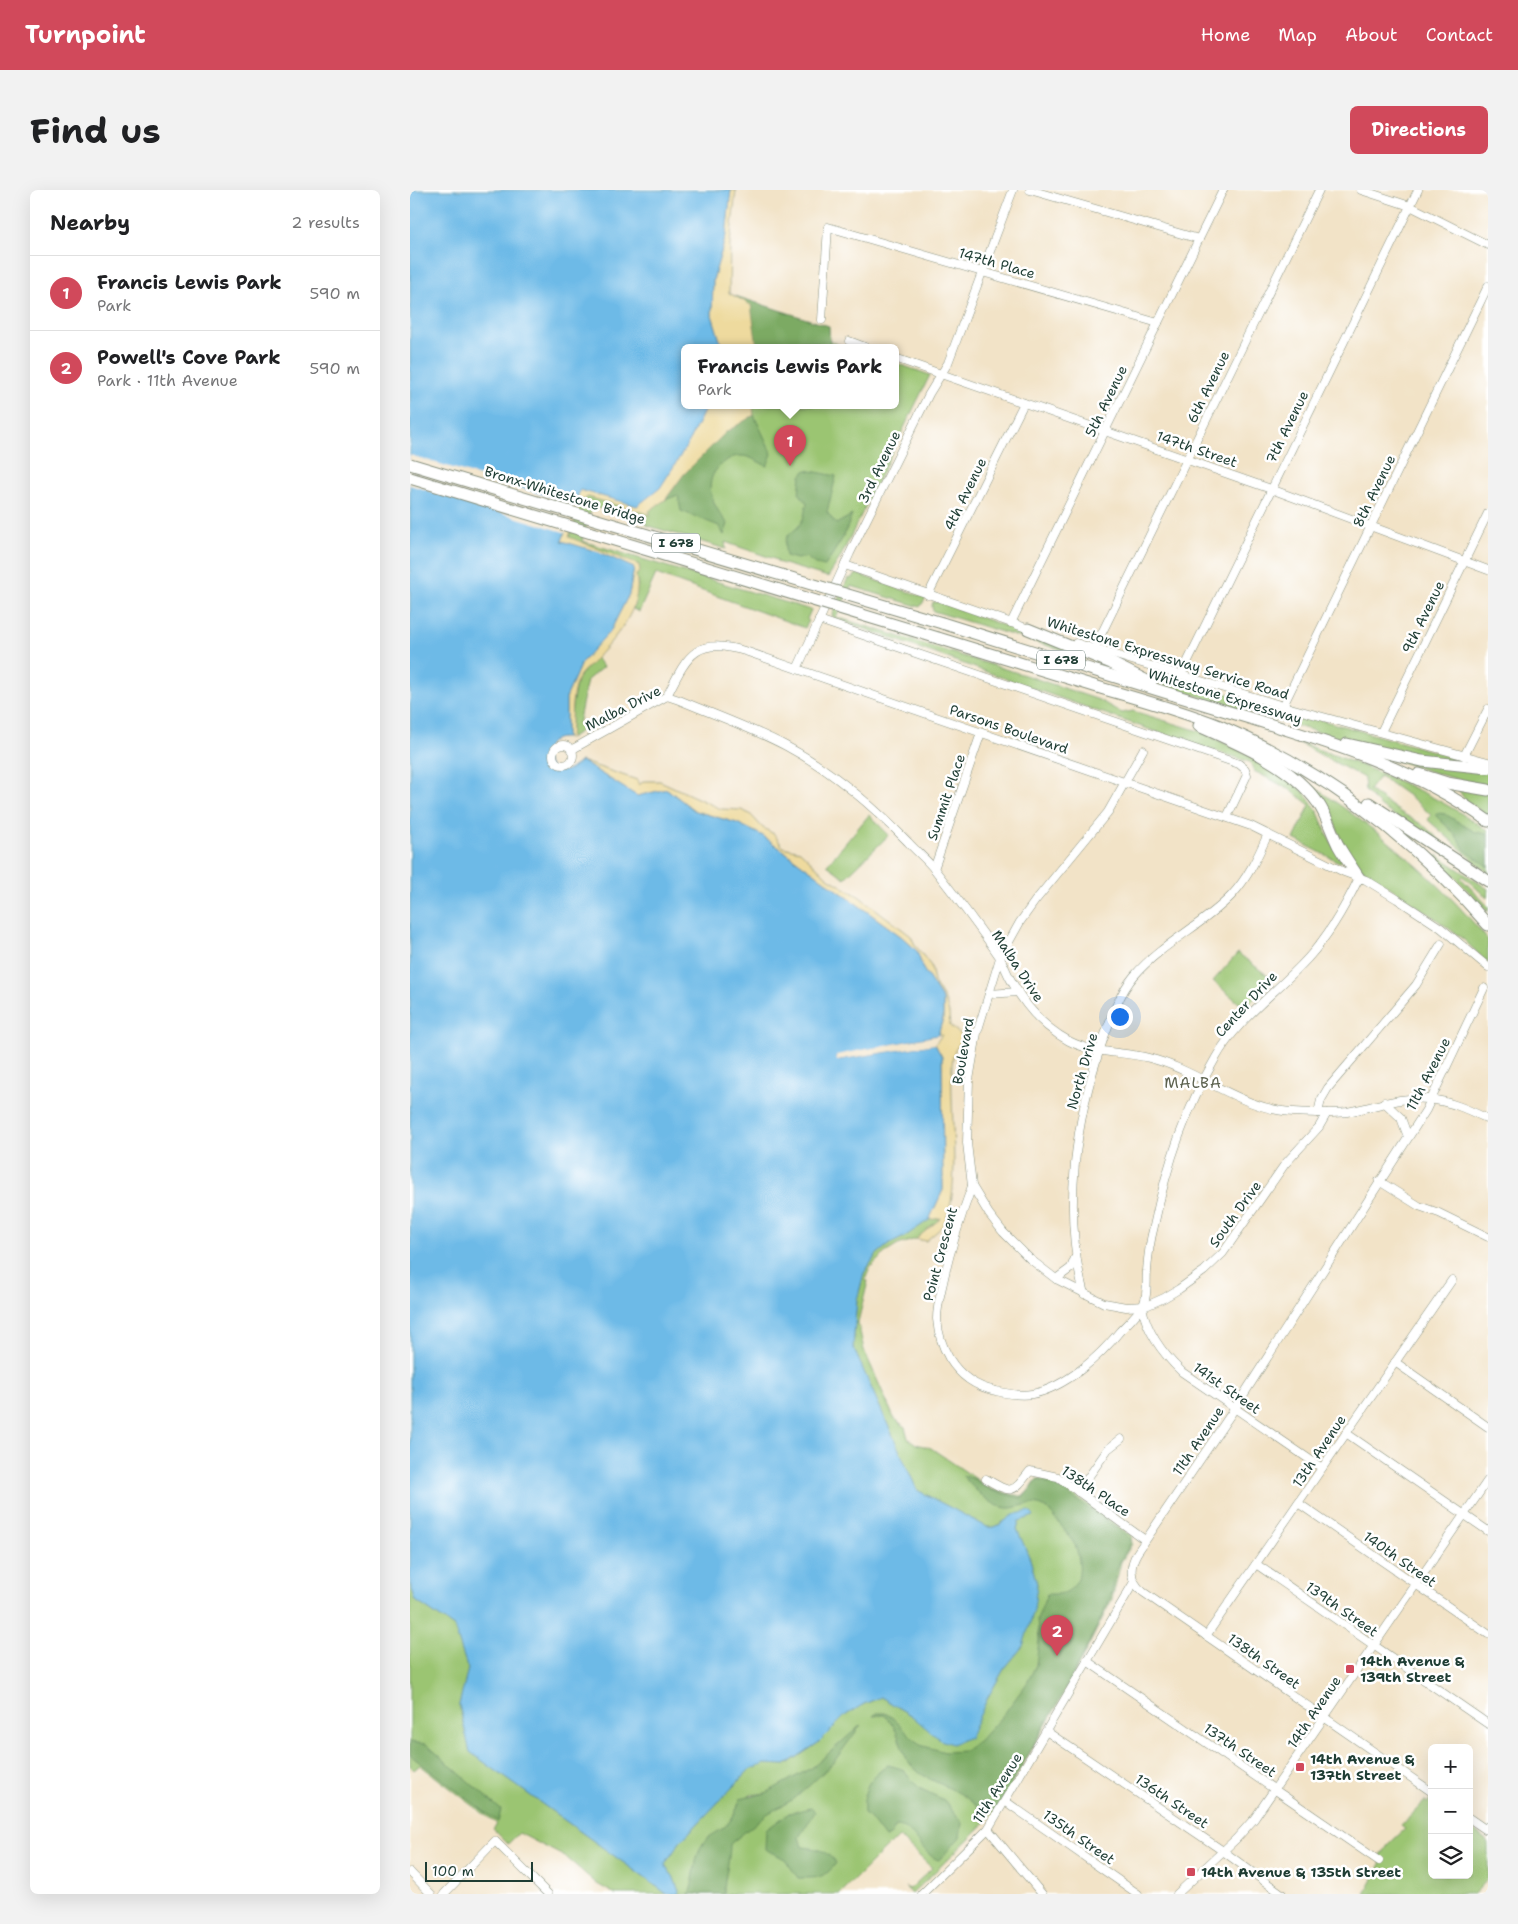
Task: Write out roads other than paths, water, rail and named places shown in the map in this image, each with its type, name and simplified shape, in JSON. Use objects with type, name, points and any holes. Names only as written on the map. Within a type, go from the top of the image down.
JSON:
[{"type":"highway","name":"Bronx-Whitestone Bridge","points":[[410,464],[942,623]]},
{"type":"highway","name":"Bronx-Whitestone Bridge","points":[[410,478],[938,638]]},
{"type":"highway","name":"Whitestone Expressway","points":[[942,623],[1292,732],[1367,758],[1441,792],[1488,821]]},
{"type":"highway","points":[[1028,629],[1111,663],[1180,697]]},
{"type":"highway","name":"Whitestone Expressway","points":[[938,638],[1136,698],[1217,725],[1288,759],[1334,787],[1396,834],[1463,897],[1488,925]]},
{"type":"highway","points":[[1136,698],[1238,744],[1295,779],[1320,807],[1340,848],[1359,878]]},
{"type":"highway","points":[[1292,732],[1412,759],[1455,766],[1488,768]]},
{"type":"highway","points":[[1367,758],[1447,783],[1488,790]]},
{"type":"highway","points":[[1288,759],[1347,790],[1488,881]]},
{"type":"street","name":"3rd Avenue","points":[[797,669],[845,565],[929,394],[948,363],[1013,190]]},
{"type":"street","points":[[1030,190],[1199,239]]},
{"type":"street","name":"5th Avenue","points":[[1011,623],[1223,190]]},
{"type":"street","name":"6th Avenue","points":[[1094,649],[1319,190]]},
{"type":"street","points":[[1361,190],[1410,206],[1488,245]]},
{"type":"street","name":"7th Avenue","points":[[1181,675],[1418,190]]},
{"type":"street","name":"147th Place","points":[[822,320],[828,227],[1158,324]]},
{"type":"street","name":"8th Avenue","points":[[1283,706],[1488,286]]},
{"type":"street","points":[[849,341],[857,344]]},
{"type":"street","name":"147th Street","points":[[899,359],[1271,489],[1488,570]]},
{"type":"street","name":"4th Avenue","points":[[928,595],[1024,403]]},
{"type":"street","name":"9th Avenue","points":[[1381,732],[1488,513]]},
{"type":"street","name":"Whitestone Expressway Service Road","points":[[845,565],[1028,629],[1283,706],[1488,762]]},
{"type":"street","points":[[819,620],[1236,763],[1246,770],[1246,778],[1227,817]]},
{"type":"street","name":"Parsons Boulevard","points":[[668,696],[682,667],[689,659],[707,646],[726,646],[1227,817],[1268,834],[1359,878]]},
{"type":"street","name":"Malba Drive","points":[[571,750],[668,696],[779,742],[814,762],[861,797],[934,869],[1000,958],[1023,1000],[1046,1025],[1079,1046],[1147,1057],[1181,1068],[1258,1106],[1285,1112],[1346,1112],[1384,1102],[1410,1098],[1431,1099],[1457,1105],[1488,1119]]},
{"type":"street","points":[[1464,756],[1488,709]]},
{"type":"street","name":"Summit Place","points":[[934,869],[981,732]]},
{"type":"street","name":"Boulevard","points":[[1142,1307],[1114,1305],[1084,1294],[1056,1279],[1030,1259],[1003,1232],[989,1214],[972,1186],[967,1143],[969,1080],[977,1033],[1000,958],[1028,910],[1103,818],[1126,783],[1143,750]]},
{"type":"street","name":"North Drive","points":[[1084,1294],[1075,1258],[1072,1216],[1074,1170],[1084,1107],[1100,1050],[1113,1014],[1134,976],[1154,955],[1210,914],[1231,895],[1248,873],[1268,834]]},
{"type":"street","points":[[1359,878],[1424,916],[1488,966]]},
{"type":"street","name":"Center Drive","points":[[1142,1307],[1146,1295],[1149,1249],[1162,1187],[1179,1136],[1204,1079],[1218,1053],[1233,1032],[1308,958],[1323,940],[1341,914],[1359,878]]},
{"type":"street","points":[[1318,1113],[1321,1100],[1328,1088],[1416,984],[1441,944]]},
{"type":"street","name":"11th Avenue","points":[[922,1894],[988,1829],[1134,1582],[1132,1566],[1137,1553],[1235,1408],[1426,1110],[1484,988]]},
{"type":"street","points":[[989,994],[1018,992]]},
{"type":"street","points":[[1384,1102],[1401,1118],[1408,1137]]},
{"type":"street","name":"South Drive","points":[[1142,1307],[1174,1293],[1204,1271],[1223,1253],[1285,1164],[1319,1127],[1327,1113]]},
{"type":"street","points":[[1379,1181],[1419,1206],[1439,1213],[1488,1237]]},
{"type":"street","name":"Point Crescent","points":[[972,1186],[947,1266],[938,1304],[937,1320],[939,1335],[946,1352],[966,1378],[977,1385],[1012,1394],[1029,1395],[1051,1388],[1084,1366],[1102,1351],[1142,1307]]},
{"type":"street","points":[[1056,1279],[1071,1268],[1075,1258]]},
{"type":"street","name":"13th Avenue","points":[[1206,1636],[1452,1280]]},
{"type":"street","name":"141st Street","points":[[1142,1307],[1151,1332],[1162,1350],[1174,1364],[1190,1378],[1322,1468]]},
{"type":"street","points":[[1395,1362],[1488,1426]]},
{"type":"street","points":[[1346,1433],[1488,1531]]},
{"type":"street","points":[[1078,1492],[1108,1449],[1121,1439]]},
{"type":"street","name":"138th Place","points":[[986,1479],[1003,1489],[1010,1490],[1017,1487],[1030,1471],[1058,1477],[1145,1540]]},
{"type":"street","name":"14th Avenue","points":[[1177,1894],[1254,1819],[1276,1790],[1488,1480]]},
{"type":"street","name":"140th Street","points":[[1298,1503],[1488,1634]]},
{"type":"street","name":"139th Street","points":[[1256,1564],[1488,1724]]},
{"type":"street","name":"138th Street","points":[[1134,1582],[1143,1592],[1428,1789]]},
{"type":"street","name":"137th Street","points":[[1087,1661],[1379,1861]]},
{"type":"street","name":"136th Street","points":[[1046,1731],[1223,1851],[1282,1894]]},
{"type":"street","name":"135th Street","points":[[1005,1801],[1138,1894]]},
{"type":"street","points":[[1473,1820],[1487,1828]]},
{"type":"street","points":[[988,1829],[1042,1894]]},
{"type":"street","points":[[444,1894],[495,1840],[548,1894]]},
{"type":"street","points":[[410,1872],[431,1894]]},
{"type":"water","points":[[410,190],[731,190],[726,235],[713,280],[712,315],[721,344],[681,344],[681,409],[705,409],[686,447],[660,488],[637,506],[580,490],[562,541],[599,552],[634,568],[629,594],[611,630],[581,663],[566,698],[566,738],[555,740],[548,745],[547,761],[552,768],[559,771],[569,769],[581,761],[637,796],[667,789],[695,811],[737,823],[763,836],[902,937],[917,951],[923,969],[943,1000],[943,1018],[938,1035],[836,1056],[838,1060],[935,1044],[942,1057],[943,1190],[929,1220],[888,1245],[876,1255],[864,1273],[857,1300],[853,1347],[917,1490],[987,1527],[995,1527],[1012,1516],[1029,1511],[1034,1516],[1019,1521],[1017,1529],[1030,1559],[1037,1584],[1034,1610],[1023,1646],[1004,1669],[988,1697],[970,1737],[952,1744],[940,1740],[912,1716],[881,1697],[864,1704],[846,1715],[818,1743],[785,1765],[765,1764],[749,1770],[680,1842],[665,1864],[673,1876],[680,1894],[667,1894],[470,1752],[459,1705],[468,1669],[454,1627],[416,1601],[410,1584]]},
{"type":"place","name":"Francis Lewis Park","points":[[790,466]]},
{"type":"place","name":"Powell's Cove Park","points":[[1057,1656]]},
{"type":"place","name":"14th Avenue & 139th Street","points":[[1350,1669]]},
{"type":"place","name":"14th Avenue & 137th Street","points":[[1300,1767]]},
{"type":"place","name":"14th Avenue & 135th Street","points":[[1191,1872]]},
{"type":"district","name":"MALBA","points":[[1193,1083]]}]
